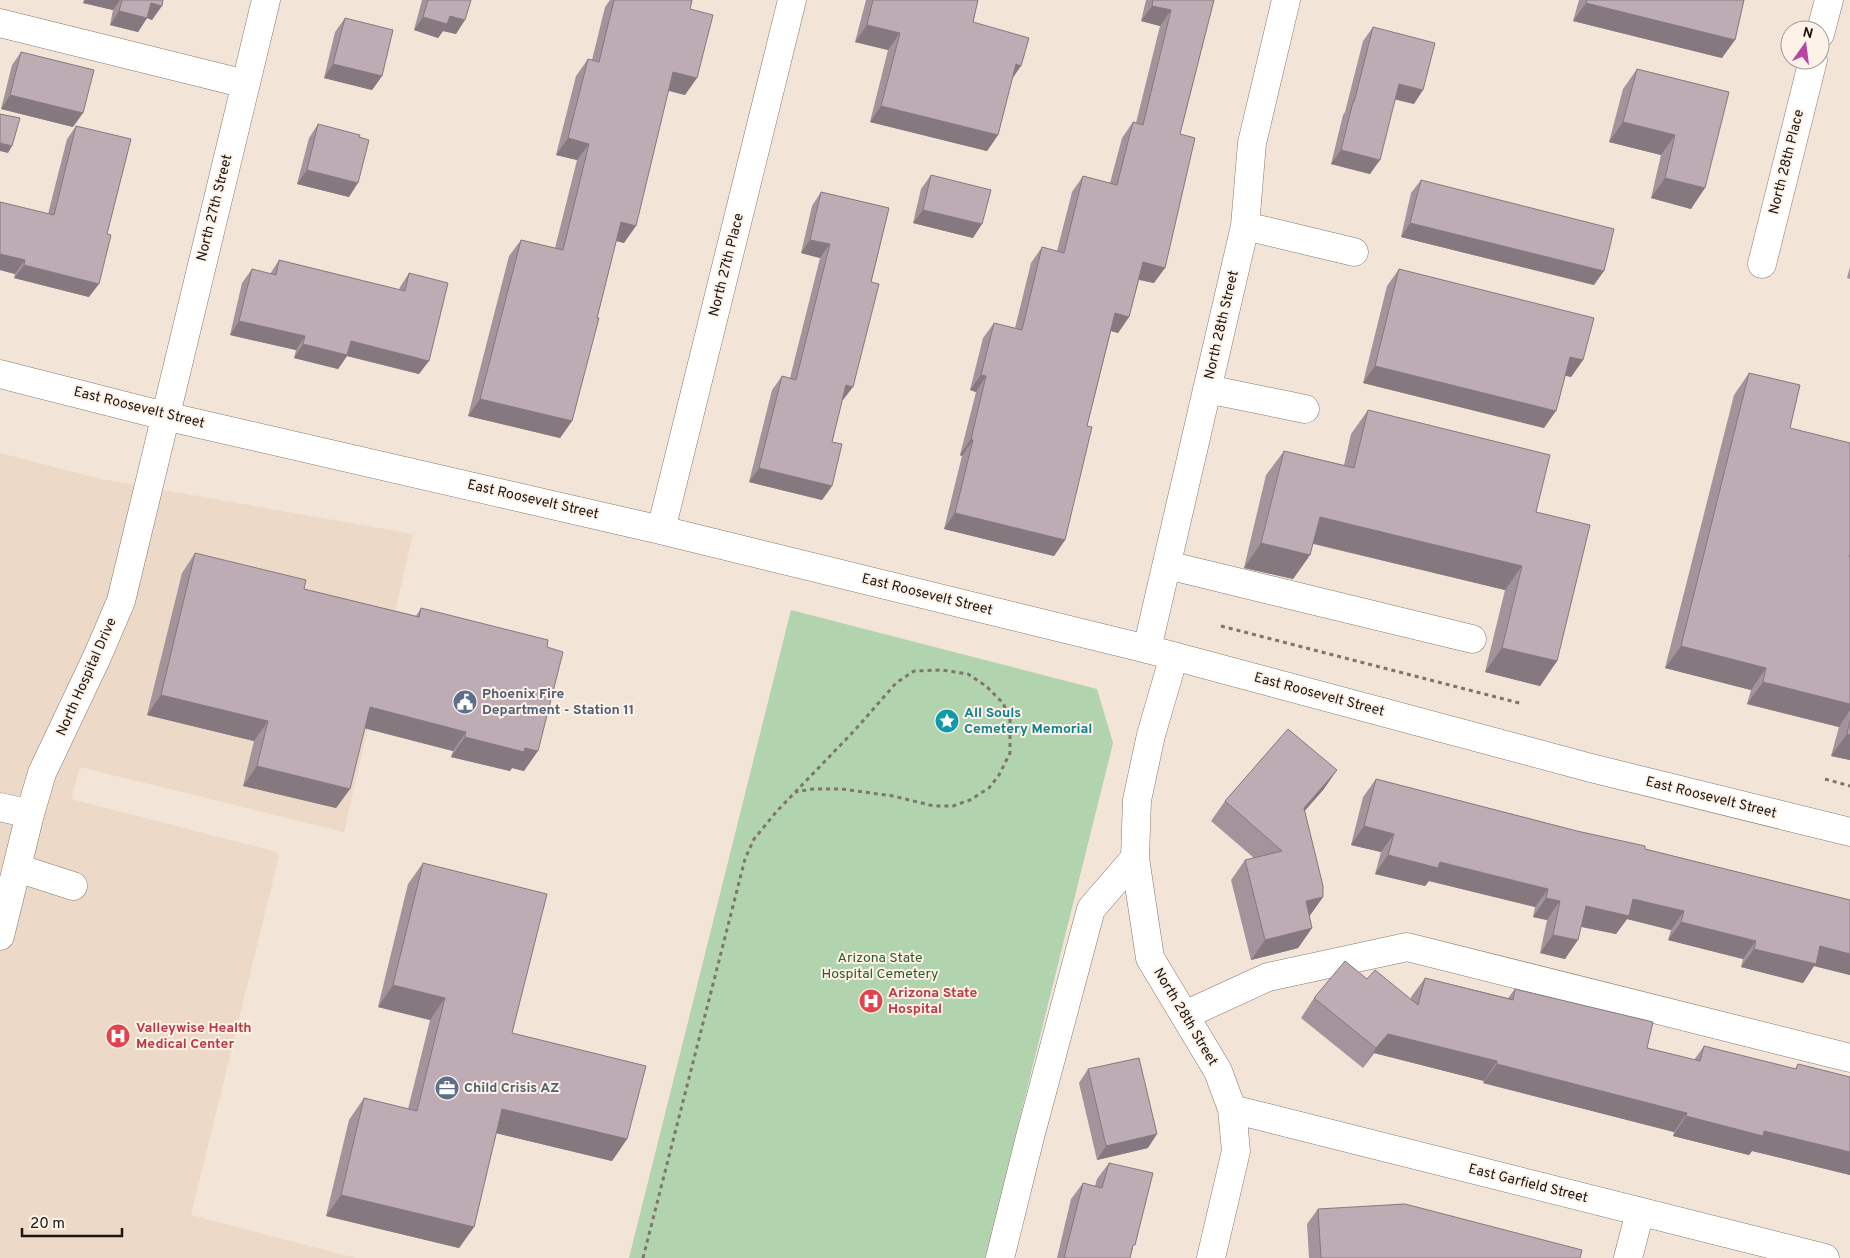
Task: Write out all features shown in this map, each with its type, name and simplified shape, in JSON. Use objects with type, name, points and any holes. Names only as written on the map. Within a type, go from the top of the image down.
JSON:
[{"type":"street","name":"North 27th Street","points":[[165,416],[266,0]]},
{"type":"street","name":"North 27th Place","points":[[661,530],[792,0]]},
{"type":"street","name":"North 28th Street","points":[[1148,649],[1245,226],[1252,143],[1286,0]]},
{"type":"street","points":[[1824,20],[1829,0]]},
{"type":"street","points":[[0,22],[246,84]]},
{"type":"street","name":"North 28th Place","points":[[1762,264],[1810,70]]},
{"type":"street","points":[[1245,226],[1354,252]]},
{"type":"street","name":"East Roosevelt Street","points":[[0,374],[165,416],[661,530],[1148,649],[1591,768],[1850,832]]},
{"type":"street","points":[[1207,389],[1304,409]]},
{"type":"street","name":"North Hospital Drive","points":[[0,936],[42,773],[97,657],[120,601],[165,416]]},
{"type":"street","points":[[1167,565],[1472,639]]},
{"type":"street","name":"North 28th Street","points":[[1174,656],[1151,735],[1137,800],[1135,858],[1150,958],[1218,1072],[1232,1109],[1236,1151],[1211,1258]]},
{"type":"street","points":[[0,806],[30,814]]},
{"type":"street","points":[[1000,1258],[1091,909],[1135,858]]},
{"type":"street","points":[[17,868],[73,886]]},
{"type":"street","points":[[1185,1015],[1268,977],[1407,947],[1850,1058]]},
{"type":"street","name":"East Garfield Street","points":[[1232,1109],[1825,1258]]},
{"type":"street","points":[[1628,1258],[1640,1212]]},
{"type":"path","points":[[1221,626],[1523,704]]},
{"type":"path","points":[[643,1258],[745,859],[754,839],[777,811],[896,683],[914,671],[942,670],[968,674],[986,686],[1004,703],[1010,719],[1010,753],[999,775],[989,788],[970,800],[953,806],[934,806],[894,796],[842,788],[795,792]]},
{"type":"path","points":[[1825,779],[1850,786]]},
{"type":"shaded area","name":"Valleywise Health Medical Center","points":[[0,453],[101,479],[413,534],[344,832],[80,767],[71,799],[277,852],[279,856],[191,1215],[356,1258],[0,1258]]},
{"type":"green space","name":"Arizona State Hospital Cemetery","points":[[791,610],[1097,689],[1113,743],[985,1258],[629,1258]]},
{"type":"building","points":[[122,0],[163,0],[162,6],[151,3],[147,18],[119,11]]},
{"type":"building","points":[[428,0],[471,0],[465,20],[450,16],[447,24],[423,17]]},
{"type":"building","points":[[614,0],[692,0],[690,9],[713,15],[697,78],[673,72],[636,226],[621,222],[597,318],[599,318],[572,421],[480,399],[521,240],[563,250],[589,144],[568,138],[588,59],[599,62]]},
{"type":"building","points":[[873,0],[978,0],[973,22],[1029,38],[1021,66],[1016,64],[998,135],[881,106],[900,33],[867,25]]},
{"type":"building","points":[[1153,0],[1214,0],[1180,134],[1195,138],[1165,268],[1143,262],[1129,317],[1115,313],[1087,426],[1092,427],[1065,540],[955,513],[973,440],[971,439],[986,376],[981,375],[994,323],[1022,330],[1042,247],[1064,253],[1083,176],[1117,185],[1133,122],[1143,125],[1171,10],[1152,6]]},
{"type":"building","points":[[1587,0],[1744,0],[1735,40],[1586,3]]},
{"type":"building","points":[[345,18],[393,30],[382,76],[333,64]]},
{"type":"building","points":[[1373,27],[1435,43],[1423,90],[1399,84],[1380,160],[1341,150]]},
{"type":"building","points":[[21,52],[94,70],[83,113],[10,95]]},
{"type":"building","points":[[1637,69],[1729,92],[1705,188],[1665,178],[1675,135],[1623,122]]},
{"type":"building","points":[[0,114],[20,118],[12,146],[0,143]]},
{"type":"building","points":[[318,124],[360,135],[359,137],[369,140],[358,183],[307,170]]},
{"type":"building","points":[[76,126],[131,139],[107,234],[111,235],[99,284],[24,265],[25,260],[0,254],[0,202],[54,215]]},
{"type":"building","points":[[931,175],[991,190],[982,224],[923,210]]},
{"type":"building","points":[[1421,180],[1614,229],[1604,271],[1410,223]]},
{"type":"building","points":[[821,192],[889,208],[871,282],[879,284],[853,387],[846,385],[832,442],[842,444],[832,486],[759,468],[782,376],[796,380],[830,244],[810,240]]},
{"type":"building","points":[[279,260],[405,291],[409,273],[448,283],[429,361],[351,341],[347,355],[303,344],[305,336],[239,321],[252,269],[276,275]]},
{"type":"building","points":[[1399,269],[1594,318],[1583,360],[1570,357],[1556,411],[1375,366]]},
{"type":"building","points":[[1749,373],[1800,385],[1790,428],[1850,443],[1850,704],[1763,682],[1766,668],[1681,646]]},
{"type":"building","points":[[1368,410],[1550,455],[1536,512],[1590,525],[1557,661],[1502,648],[1522,566],[1320,517],[1310,555],[1261,543],[1284,451],[1354,468]]},
{"type":"building","points":[[195,553],[306,580],[304,589],[419,617],[421,608],[548,640],[547,647],[563,652],[538,751],[525,748],[524,752],[465,737],[466,732],[370,707],[350,789],[257,766],[268,721],[161,695]]},
{"type":"building","points":[[1850,720],[1850,735],[1847,734]]},
{"type":"building","points":[[1288,729],[1337,770],[1304,808],[1323,886],[1323,897],[1306,901],[1312,928],[1265,940],[1245,860],[1282,851],[1225,801]]},
{"type":"building","points":[[1376,779],[1577,831],[1645,846],[1645,849],[1850,900],[1850,954],[1820,946],[1816,964],[1754,949],[1756,941],[1681,922],[1684,911],[1633,899],[1629,916],[1586,906],[1578,940],[1553,935],[1560,901],[1546,898],[1548,889],[1440,862],[1438,868],[1388,855],[1394,834],[1364,826]]},
{"type":"building","points":[[423,863],[547,894],[512,1033],[646,1066],[627,1139],[502,1109],[474,1227],[341,1195],[364,1098],[417,1111],[445,998],[393,985]]},
{"type":"building","points":[[1345,961],[1367,979],[1375,970],[1418,1005],[1425,978],[1513,1000],[1515,989],[1653,1022],[1647,1048],[1700,1061],[1704,1046],[1796,1069],[1798,1064],[1850,1077],[1850,1152],[1764,1131],[1763,1136],[1686,1116],[1687,1113],[1497,1064],[1497,1061],[1388,1034],[1376,1048],[1314,998]]},
{"type":"building","points":[[1139,1058],[1157,1134],[1106,1146],[1088,1069]]},
{"type":"building","points":[[1109,1163],[1153,1173],[1130,1258],[1064,1258],[1083,1183],[1102,1188]]},
{"type":"building","points":[[1405,1204],[1582,1250],[1580,1258],[1321,1258],[1318,1209]]},
{"type":"place","name":"Phoenix Fire Department - Station 11","points":[[465,702]]},
{"type":"place","name":"All Souls Cemetery Memorial","points":[[947,721]]},
{"type":"place","name":"Arizona State Hospital","points":[[871,1001]]},
{"type":"place","name":"Valleywise Health Medical Center","points":[[118,1036]]},
{"type":"place","name":"Child Crisis AZ","points":[[447,1088]]}]
